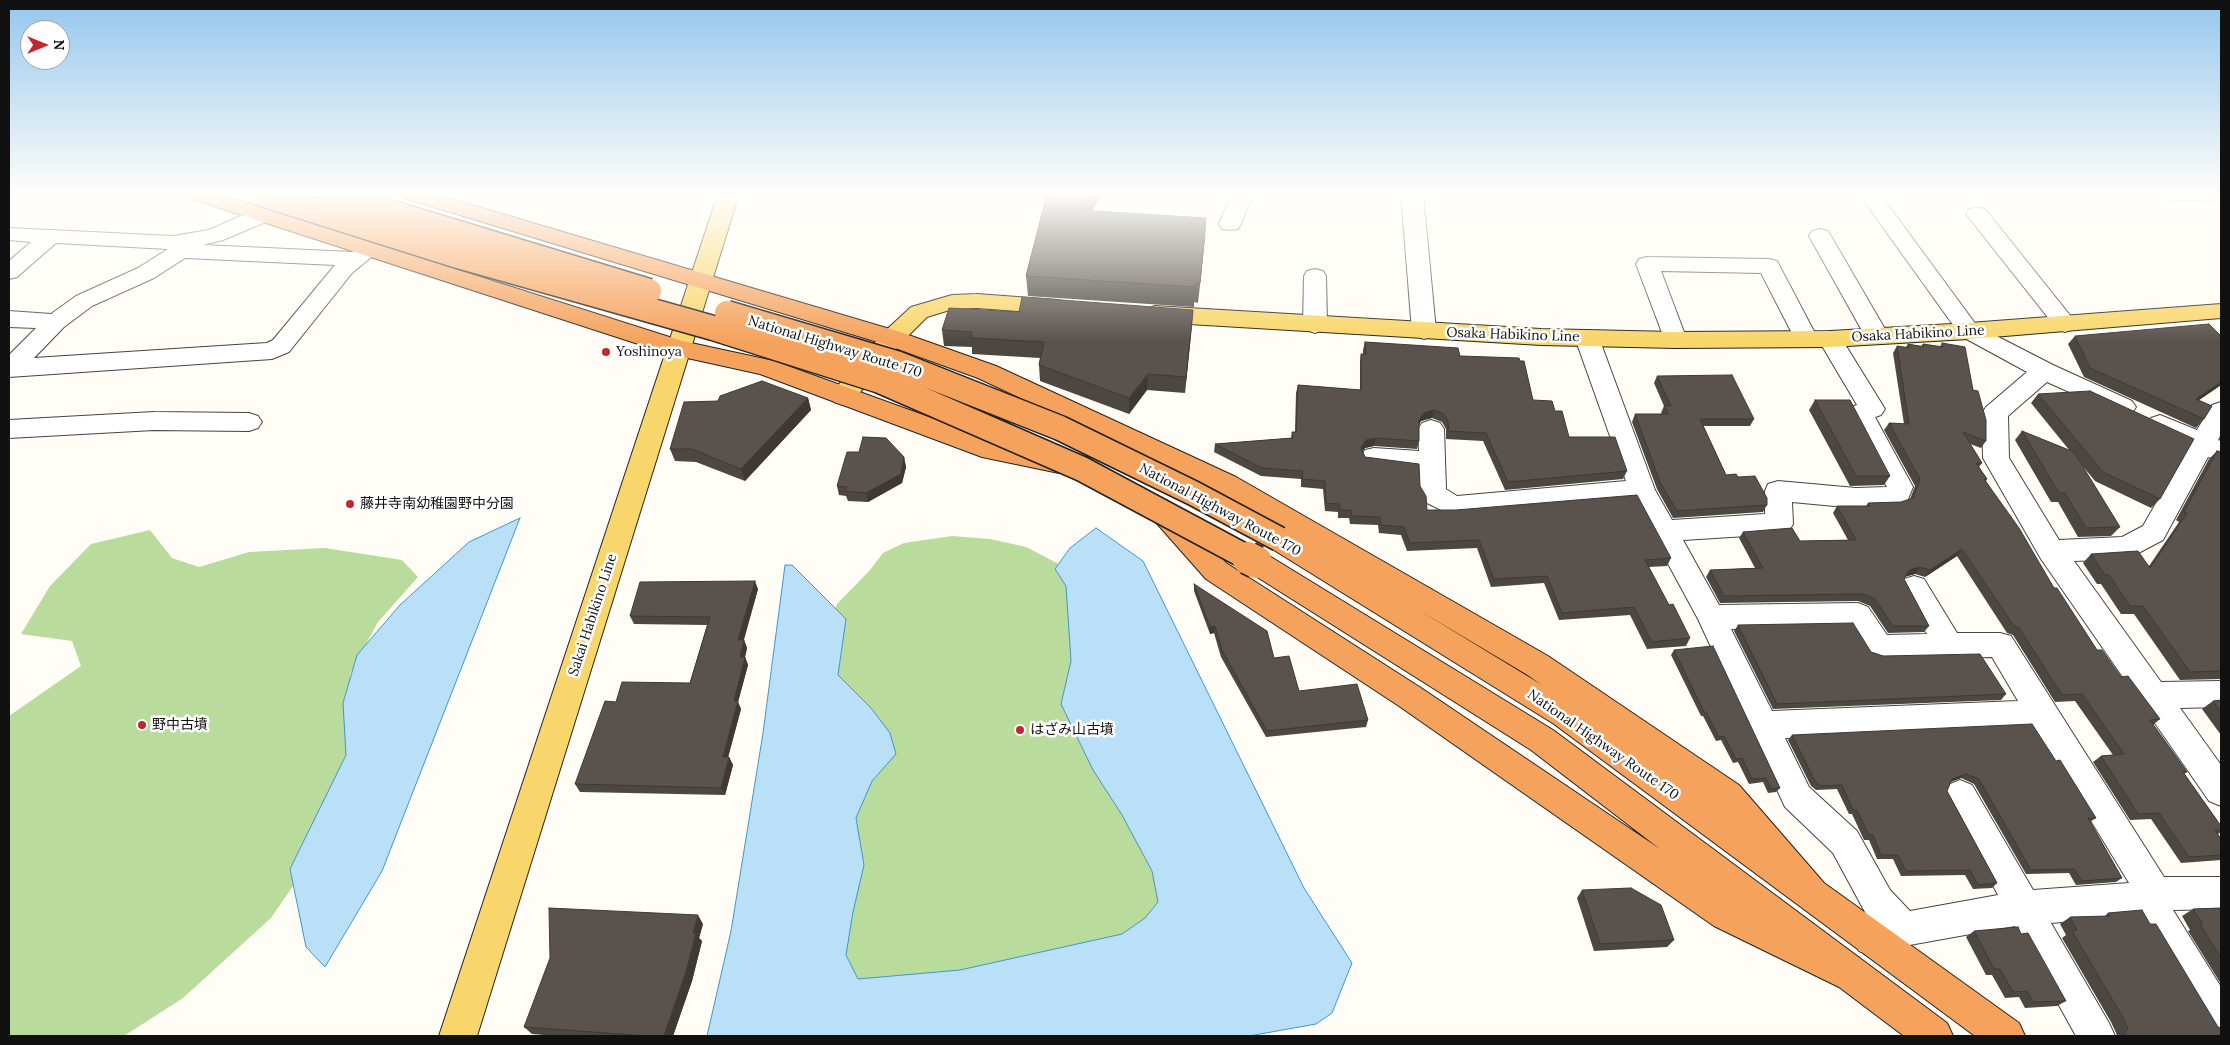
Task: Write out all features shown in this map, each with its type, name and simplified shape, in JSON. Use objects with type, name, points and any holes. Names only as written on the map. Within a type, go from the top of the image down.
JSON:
[{"type":"highway","points":[[338,243],[363,255],[678,348],[765,367],[991,450],[1098,471],[1153,501],[1216,570],[1410,697],[1726,914],[1846,971]]},
{"type":"highway","name":"National Highway Route 170","points":[[407,243],[713,328],[880,381],[1082,468],[1256,562],[1542,740],[1934,1036]]},
{"type":"highway","name":"National Highway Route 170","points":[[484,243],[896,364],[1060,428],[1193,493],[1279,539],[1565,715],[1811,893],[1888,934],[2006,1036]]},
{"type":"highway","points":[[571,243],[892,338],[987,372],[1227,484],[1538,665],[1727,795],[1811,893]]},
{"type":"main road","name":"Sakai Habikino Line","points":[[458,1036],[713,243]]},
{"type":"main road","points":[[843,396],[892,338],[919,312],[952,302],[978,301],[1077,308]]},
{"type":"main road","name":"Osaka Habikino Line","points":[[1136,312],[1315,326],[1676,340],[1818,339],[1877,336],[1969,331],[2221,311]]},
{"type":"street","points":[[9,272],[43,243]]},
{"type":"street","points":[[169,243],[363,255]]},
{"type":"street","points":[[10,369],[56,322],[84,301],[146,272],[195,243]]},
{"type":"street","points":[[1416,243],[1424,331]]},
{"type":"street","points":[[1824,243],[1877,336]]},
{"type":"street","points":[[1905,243],[1969,331],[2044,371],[2212,448]]},
{"type":"street","points":[[2000,243],[2065,324]]},
{"type":"street","points":[[10,369],[272,351],[281,346],[344,268],[363,255]]},
{"type":"street","points":[[1664,530],[1779,524],[1778,491],[1856,498],[1896,497],[1900,487],[1860,413],[1872,409],[1818,339],[1770,266],[1647,264],[1676,340]]},
{"type":"street","points":[[1315,276],[1315,326]]},
{"type":"street","points":[[9,319],[56,322]]},
{"type":"street","points":[[1588,338],[1642,490],[1711,618],[1797,797],[1845,842],[1878,902],[1888,934],[2023,908],[2150,896],[2221,893]]},
{"type":"street","points":[[2044,371],[1996,413],[1996,458],[2051,550],[2221,791]]},
{"type":"street","points":[[2051,550],[2127,548],[2154,534],[2212,448],[2221,411]]},
{"type":"street","points":[[9,428],[154,421],[249,422]]},
{"type":"street","points":[[1431,429],[1433,494],[1453,506],[1642,490]]},
{"type":"street","points":[[1374,457],[1432,461]]},
{"type":"street","points":[[1914,587],[1949,644]]},
{"type":"street","points":[[1711,618],[1858,615],[1879,648],[1949,644],[2000,645],[2150,896],[2220,1019]]},
{"type":"street","points":[[2154,695],[2221,694]]},
{"type":"street","points":[[1763,725],[2042,713]]},
{"type":"street","points":[[1960,796],[2096,1036]]},
{"type":"green space","points":[[150,530],[172,558],[199,567],[249,552],[325,548],[402,560],[418,577],[378,622],[350,674],[353,758],[323,842],[271,918],[183,998],[124,1036],[9,1036],[9,716],[81,666],[72,641],[21,634],[50,586],[91,544]]},
{"type":"green space","points":[[952,536],[990,539],[1026,547],[1059,564],[1175,910],[1113,939],[900,986],[853,984],[826,927],[823,640],[837,604],[870,570],[883,553],[904,543]]},
{"type":"water","points":[[520,518],[382,871],[325,967],[306,947],[290,869],[346,755],[343,703],[357,655],[400,605],[469,542]]},
{"type":"water","points":[[1096,528],[1143,561],[1304,888],[1352,963],[1332,1013],[1316,1024],[1249,1036],[707,1036],[731,931],[763,733],[785,565],[792,565],[846,619],[838,675],[871,708],[890,733],[896,754],[872,781],[856,818],[864,865],[853,912],[846,955],[858,979],[960,970],[1122,934],[1145,918],[1158,902],[1152,871],[1122,815],[1093,770],[1061,704],[1071,661],[1066,586],[1055,569],[1070,548]]},
{"type":"building","points":[[1035,243],[1204,243],[1200,283],[1196,283],[1195,287],[1026,276]]},
{"type":"building","points":[[1022,297],[1193,310],[1186,377],[1148,374],[1129,398],[1039,365],[1044,342],[971,338],[972,332],[942,330],[949,308],[1019,312]]},
{"type":"building","points":[[2209,324],[2221,336],[2221,382],[2196,399],[2212,406],[2204,419],[2090,368],[2075,336]]},
{"type":"building","points":[[1365,342],[1458,348],[1460,356],[1519,358],[1520,361],[1524,361],[1533,400],[1552,401],[1555,411],[1562,411],[1569,437],[1615,437],[1627,471],[1508,482],[1486,433],[1449,431],[1448,421],[1444,414],[1434,410],[1424,413],[1419,420],[1419,441],[1376,438],[1366,440],[1361,448],[1365,457],[1419,464],[1420,486],[1426,496],[1427,510],[1456,510],[1637,495],[1671,558],[1645,560],[1669,605],[1673,604],[1690,638],[1652,642],[1634,607],[1562,613],[1547,576],[1494,579],[1479,540],[1410,543],[1404,527],[1381,525],[1380,517],[1352,516],[1351,510],[1340,510],[1339,504],[1326,503],[1325,481],[1302,479],[1303,471],[1262,468],[1215,444],[1293,438],[1292,432],[1296,432],[1298,385],[1361,390],[1361,354],[1366,354]]},
{"type":"building","points":[[1942,343],[1965,347],[1973,390],[1978,391],[1986,420],[1986,441],[1963,432],[1982,463],[1976,463],[1987,479],[1984,479],[2019,528],[2054,588],[2057,588],[2097,650],[2102,650],[2121,677],[2128,676],[2160,719],[2150,720],[2187,772],[2183,772],[2221,826],[2221,830],[2215,830],[2221,839],[2221,855],[2189,857],[2159,813],[2138,814],[2101,756],[2124,754],[2082,694],[2062,695],[2019,628],[2014,626],[1962,549],[1930,570],[1920,567],[1909,570],[1904,579],[1929,626],[1893,626],[1875,599],[1863,594],[1724,596],[1710,570],[1763,568],[1743,532],[1792,528],[1800,541],[1856,540],[1837,506],[1870,506],[1868,503],[1901,502],[1913,498],[1920,479],[1889,423],[1909,424],[1897,346],[1909,348],[1908,344],[1924,347],[1923,344],[1943,347]]},
{"type":"building","points":[[1732,375],[1754,419],[1700,419],[1726,475],[1736,474],[1738,477],[1755,476],[1767,498],[1767,505],[1677,511],[1660,482],[1635,414],[1668,414],[1664,406],[1671,406],[1657,376]]},
{"type":"building","points":[[762,381],[808,398],[741,469],[692,449],[670,449],[684,402],[718,401],[720,396]]},
{"type":"building","points":[[2090,391],[2194,439],[2160,499],[2103,472],[2038,394]]},
{"type":"building","points":[[1815,400],[1850,400],[1890,476],[1856,476]]},
{"type":"building","points":[[2022,431],[2074,452],[2120,527],[2086,528],[2065,493],[2059,493]]},
{"type":"building","points":[[863,437],[886,438],[904,457],[901,474],[866,493],[845,491],[847,487],[837,486],[847,452],[859,452]]},
{"type":"building","points":[[2217,451],[2221,452],[2221,671],[2190,672],[2143,606],[2130,606],[2109,575],[2105,575],[2091,554],[2138,551],[2150,568],[2187,513],[2184,512]]},
{"type":"building","points":[[755,581],[738,640],[744,640],[740,657],[745,657],[734,701],[738,701],[723,757],[729,757],[721,788],[575,784],[605,701],[616,702],[622,682],[690,683],[710,617],[630,616],[640,582]]},
{"type":"building","points":[[1194,584],[1267,631],[1274,658],[1289,656],[1299,691],[1357,684],[1368,720],[1267,731],[1222,650],[1215,626],[1210,627]]},
{"type":"building","points":[[1853,623],[1871,652],[1883,656],[1980,654],[2006,694],[1777,704],[1738,625]]},
{"type":"building","points":[[1713,646],[1780,788],[1771,789],[1766,778],[1752,779],[1742,758],[1736,759],[1724,736],[1719,737],[1706,712],[1704,712],[1674,650]]},
{"type":"building","points":[[2221,700],[2221,712],[2213,701]]},
{"type":"building","points":[[2032,724],[2056,761],[2060,760],[2096,818],[2088,818],[2122,878],[2082,881],[2074,869],[2031,870],[1979,779],[1966,774],[1952,779],[1947,791],[1997,883],[1978,885],[1970,870],[1906,871],[1898,855],[1881,855],[1873,835],[1869,835],[1857,810],[1853,810],[1842,785],[1820,786],[1815,781],[1792,735]]},
{"type":"building","points":[[1631,888],[1661,905],[1674,940],[1600,944],[1582,890]]},
{"type":"building","points":[[549,908],[698,915],[693,933],[696,933],[686,972],[664,1036],[524,1027],[550,958]]},
{"type":"building","points":[[2221,908],[2221,958],[2193,909]]},
{"type":"building","points":[[2142,910],[2150,924],[2156,924],[2218,1027],[2221,1028],[2221,1036],[2126,1036],[2124,1032],[2128,1029],[2122,1016],[2072,931],[2077,930],[2070,917],[2110,916],[2108,913]]},
{"type":"building","points":[[2018,927],[2021,934],[2028,933],[2066,1001],[2033,1002],[2027,991],[2013,992],[2000,969],[1994,969],[1974,931]]},
{"type":"place","name":"Yoshinoya","points":[[606,352]]},
{"type":"place","name":"藤井寺南幼稚園野中分園","points":[[350,504]]},
{"type":"place","name":"野中古墳","points":[[142,725]]},
{"type":"place","name":"はざみ山古墳","points":[[1020,730]]}]
